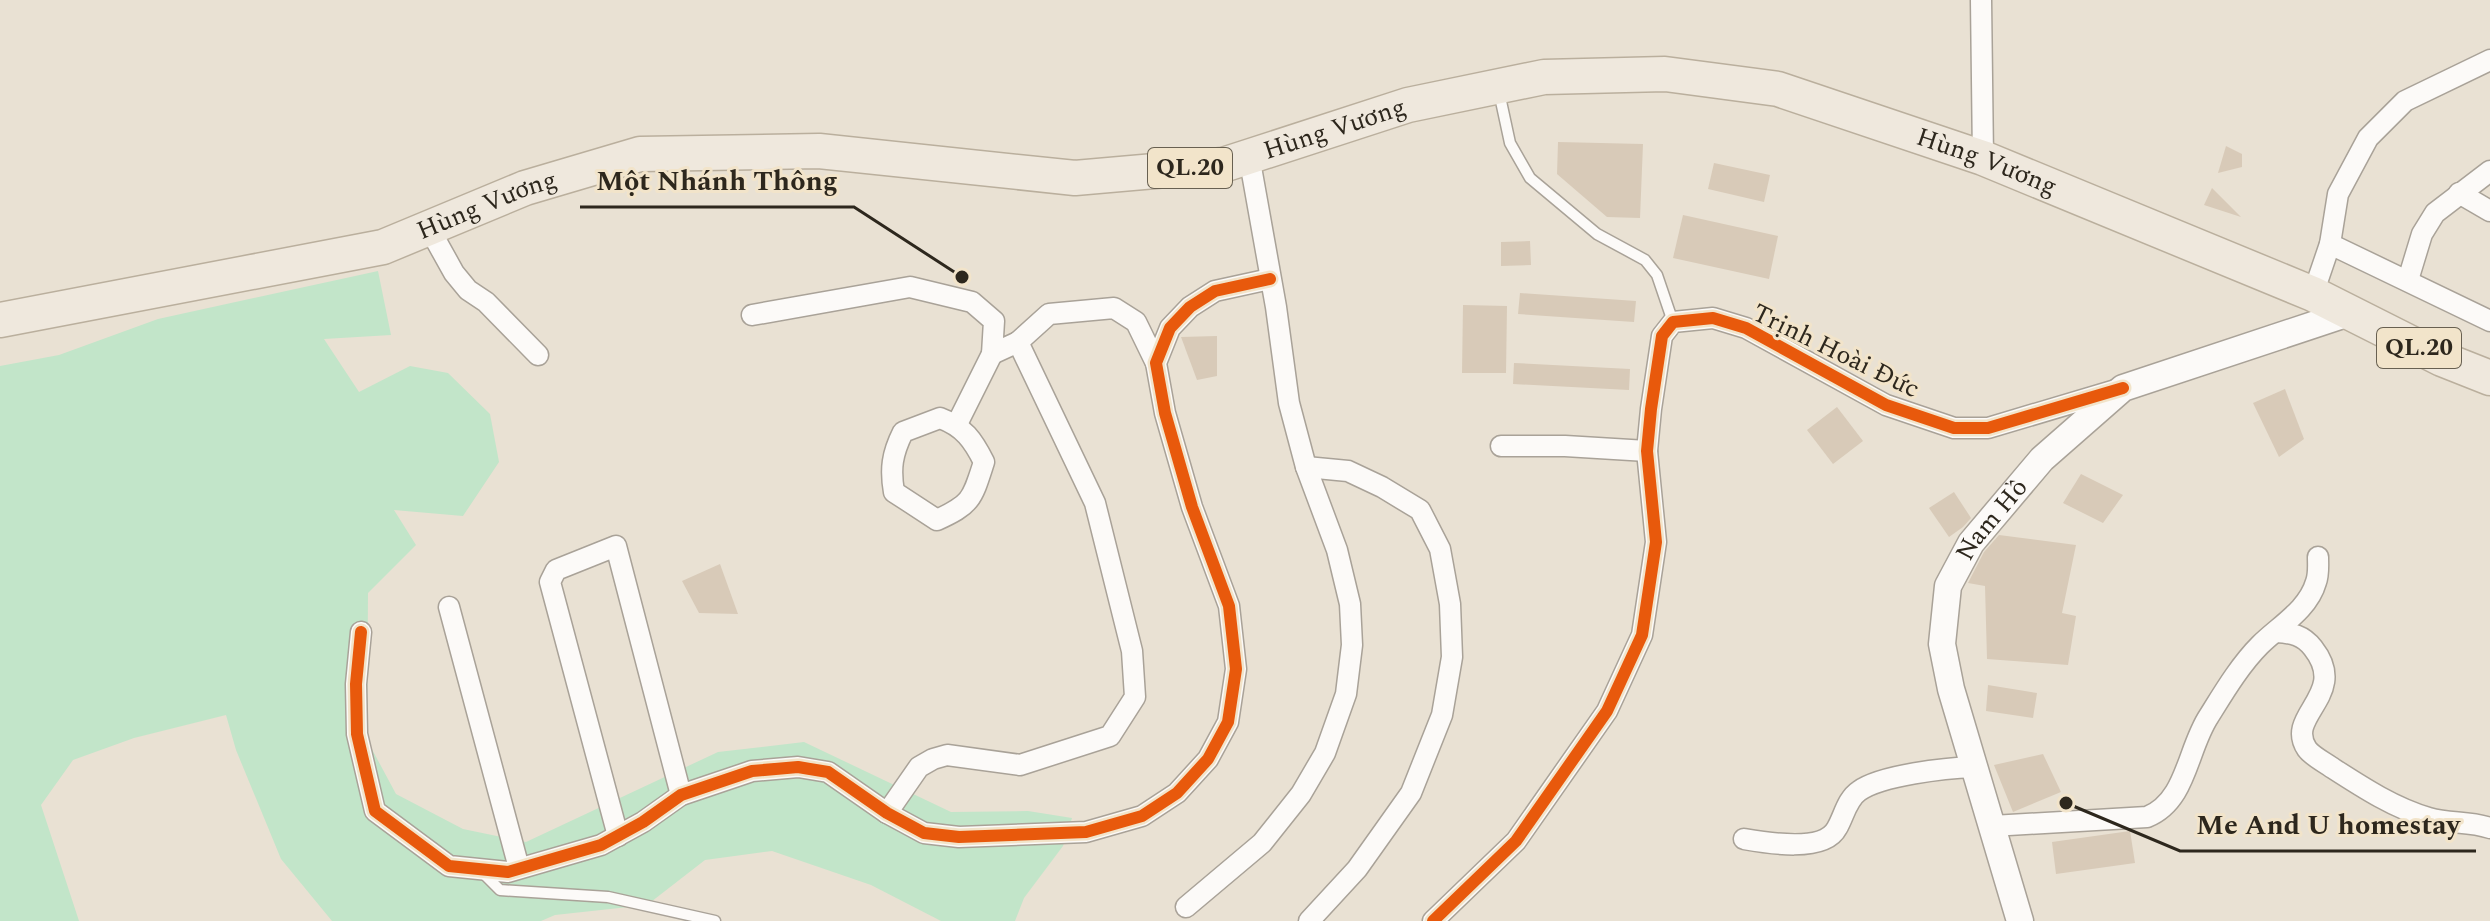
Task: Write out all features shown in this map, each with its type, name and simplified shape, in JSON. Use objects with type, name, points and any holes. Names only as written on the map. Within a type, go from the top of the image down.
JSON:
[{"type":"highway","name":"Hùng Vương","points":[[0,320],[383,247],[525,188],[640,154],[819,151],[1075,178],[1223,165],[1408,105],[1544,77],[1665,74],[1778,89],[1983,158],[2313,294],[2442,359],[2490,378]]},
{"type":"street","points":[[1981,0],[1983,158]]},
{"type":"street","points":[[2313,294],[2330,244],[2338,194],[2368,138],[2405,101],[2490,60]]},
{"type":"street","points":[[1186,907],[1262,843],[1301,794],[1325,753],[1346,694],[1352,645],[1350,604],[1337,550],[1306,467],[1289,403],[1249,156]]},
{"type":"street","points":[[2408,280],[2422,234],[2435,213],[2490,171]]},
{"type":"street","points":[[2459,193],[2490,211]]},
{"type":"street","points":[[429,228],[454,273],[468,290],[486,302],[538,355]]},
{"type":"street","points":[[2330,244],[2490,321]]},
{"type":"street","points":[[1156,363],[1170,328],[1190,307],[1215,291],[1270,279]]},
{"type":"street","points":[[752,315],[910,287],[972,302],[994,321],[992,354],[957,424]]},
{"type":"street","points":[[361,632],[356,684],[357,734],[375,811],[449,866],[508,872],[601,845],[643,822],[681,795],[752,771],[798,767],[828,772],[887,813],[924,833],[959,837],[1086,832],[1142,816],[1177,793],[1208,759],[1228,722],[1236,669],[1229,606],[1192,507],[1165,413],[1156,363],[1136,322],[1114,308],[1049,314],[1018,342],[992,354]]},
{"type":"street","name":"Nam Hồ","points":[[2020,921],[1951,689],[1942,644],[1948,586],[1971,543],[2042,459],[2123,388],[2349,313]]},
{"type":"street","name":"Trịnh Hoài Đức","points":[[1673,322],[1713,318],[1746,328],[1886,405],[1954,428],[1988,428],[2123,388]]},
{"type":"street","points":[[1435,920],[1516,841],[1607,711],[1642,635],[1656,542],[1647,451],[1651,409],[1662,336],[1673,322]]},
{"type":"street","points":[[887,813],[919,767],[933,759],[947,755],[1020,765],[1110,736],[1135,697],[1132,651],[1095,503],[1018,342]]},
{"type":"street","points":[[940,418],[957,424],[973,438],[984,462],[976,488],[964,508],[937,520],[894,492],[890,469],[903,432],[940,418]]},
{"type":"street","points":[[1501,446],[1647,451]]},
{"type":"street","points":[[1306,467],[1348,471],[1420,510],[1440,549],[1450,604],[1452,657],[1442,715],[1411,793],[1357,869],[1309,921]]},
{"type":"street","points":[[618,836],[550,582],[556,570],[616,546],[681,795]]},
{"type":"street","points":[[1992,826],[2147,817],[2160,812],[2177,791],[2195,740],[2208,717],[2259,646],[2305,603],[2317,581],[2318,557]]},
{"type":"street","points":[[449,607],[519,868]]},
{"type":"street","points":[[2276,632],[2296,634],[2309,643],[2320,657],[2326,675],[2323,690],[2302,726],[2302,738],[2308,751],[2360,786],[2410,811],[2433,819],[2490,828]]},
{"type":"street","points":[[1744,839],[1770,843],[1827,840],[1836,832],[1857,792],[1874,784],[1938,769],[1974,767]]},
{"type":"lane","points":[[1498,86],[1510,143],[1530,178],[1597,234],[1645,260],[1657,275],[1673,322]]},
{"type":"lane","points":[[478,868],[500,890],[608,897],[715,921]]},
{"type":"green space","points":[[378,271],[391,335],[324,339],[359,392],[410,366],[448,373],[490,414],[499,462],[463,516],[394,510],[416,545],[368,593],[367,740],[396,794],[463,829],[526,842],[718,752],[804,742],[951,812],[1028,811],[1072,818],[1063,846],[1024,898],[1015,921],[941,921],[871,885],[772,851],[705,860],[647,905],[555,915],[541,921],[332,921],[281,859],[236,750],[226,715],[134,738],[73,760],[41,805],[79,921],[0,921],[0,366],[59,355],[158,319]]},
{"type":"building","points":[[1558,142],[1643,144],[1640,218],[1607,217],[1557,174]]},
{"type":"building","points":[[2226,146],[2242,154],[2242,167],[2218,173]]},
{"type":"building","points":[[1714,163],[1770,175],[1764,202],[1708,189]]},
{"type":"building","points":[[2212,188],[2241,217],[2204,205]]},
{"type":"building","points":[[1683,215],[1778,236],[1769,279],[1673,258]]},
{"type":"building","points":[[1530,241],[1531,265],[1501,266],[1501,242]]},
{"type":"building","points":[[1520,293],[1636,301],[1634,322],[1518,314]]},
{"type":"building","points":[[1463,305],[1507,306],[1506,373],[1462,373]]},
{"type":"building","points":[[1217,336],[1217,376],[1197,380],[1181,337]]},
{"type":"building","points":[[1514,363],[1630,369],[1629,390],[1513,384]]},
{"type":"building","points":[[2285,389],[2304,439],[2279,457],[2253,403]]},
{"type":"building","points":[[1837,407],[1863,441],[1833,464],[1807,430]]},
{"type":"building","points":[[2081,474],[2123,495],[2103,523],[2063,503]]},
{"type":"building","points":[[1954,492],[1971,518],[1949,537],[1929,508]]},
{"type":"building","points":[[1999,535],[2076,545],[2062,613],[2076,616],[2068,665],[1987,659],[1985,586],[1968,583],[1984,552]]},
{"type":"building","points":[[720,564],[738,614],[699,613],[682,581]]},
{"type":"building","points":[[1988,685],[2037,693],[2033,718],[1986,711]]},
{"type":"building","points":[[2043,754],[2061,792],[2013,812],[1994,765]]},
{"type":"building","points":[[2130,831],[2135,863],[2056,874],[2052,842]]},
{"type":"cycle path","points":[[361,632],[356,684],[357,734],[375,811],[449,866],[508,872],[601,845],[643,822],[681,795],[752,771],[798,767],[828,772],[887,813],[924,833],[959,837],[1086,832],[1142,816],[1177,793],[1208,759],[1228,722],[1236,669],[1229,606],[1192,507],[1165,413],[1156,363],[1170,328],[1190,307],[1215,291],[1270,279]]},
{"type":"cycle path","points":[[1433,921],[1516,841],[1607,711],[1642,635],[1656,542],[1647,451],[1651,409],[1662,336],[1673,322],[1713,318],[1746,328],[1886,405],[1954,428],[1988,428],[2123,388]]},
{"type":"place","name":"Một Nhánh Thông","points":[[962,277]]},
{"type":"place","name":"Me And U homestay","points":[[2066,803]]}]
